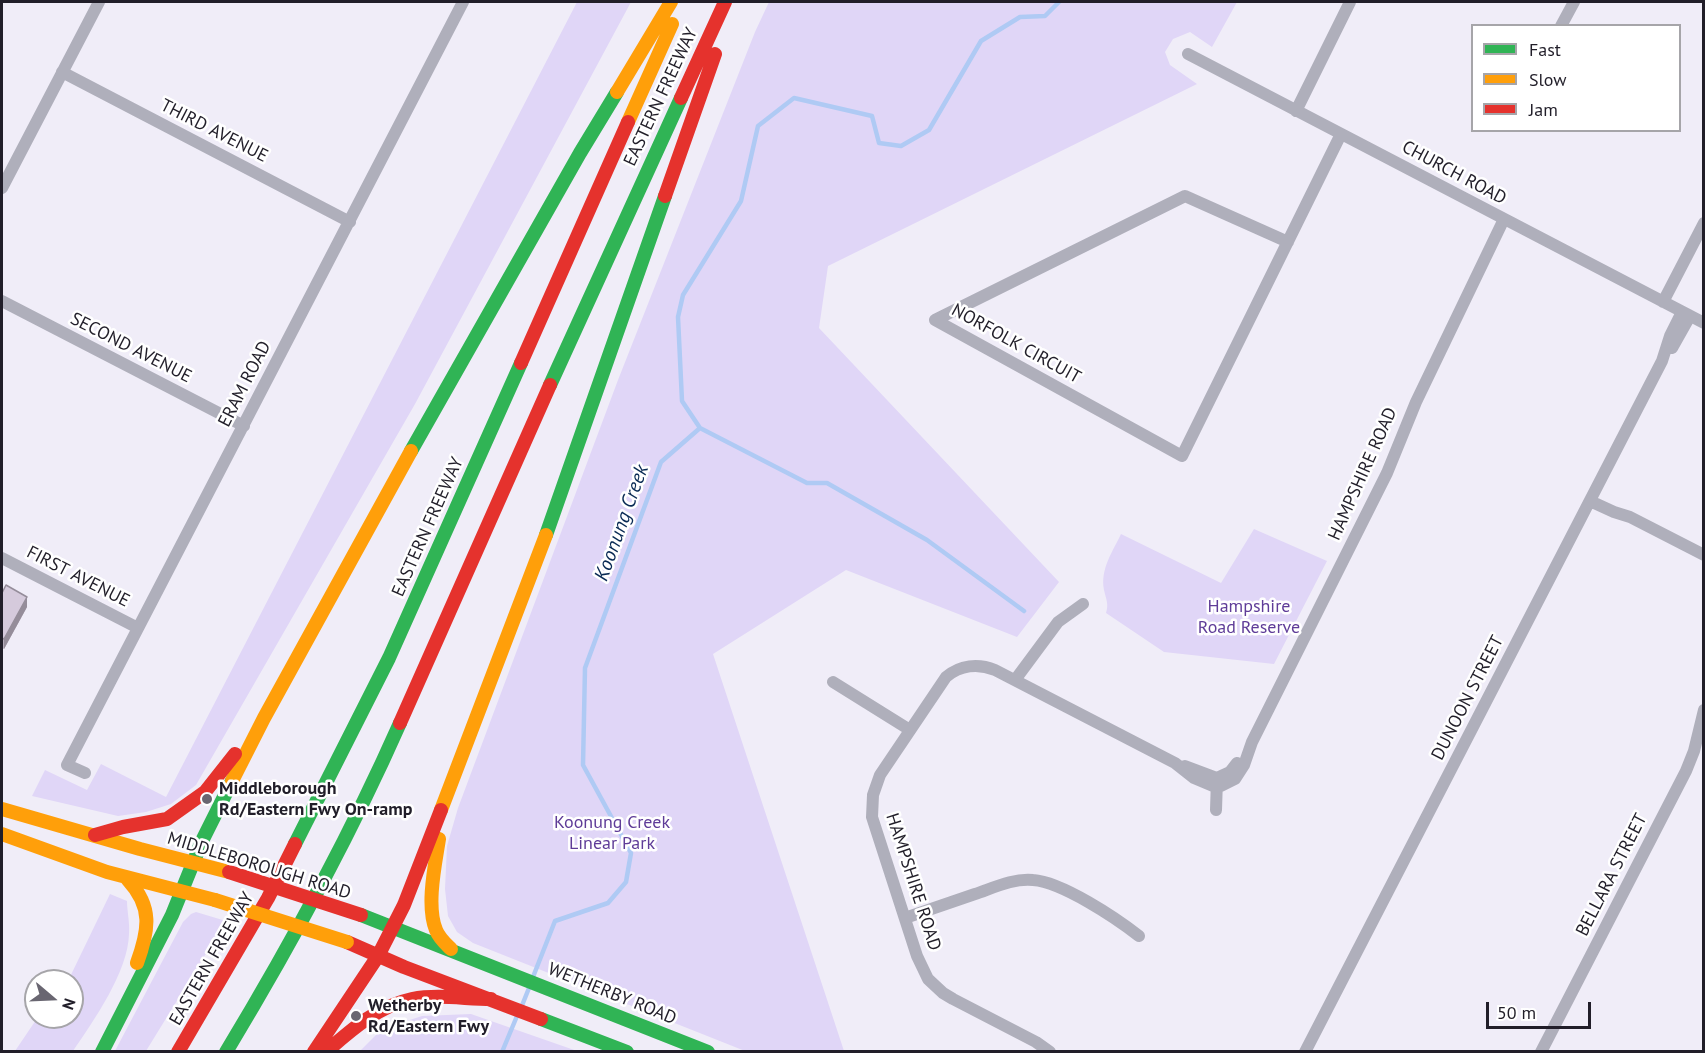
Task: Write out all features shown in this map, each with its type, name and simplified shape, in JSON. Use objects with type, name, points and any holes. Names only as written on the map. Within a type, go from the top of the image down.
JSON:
[{"type":"main road","points":[[105,1046],[182,894],[202,841],[264,718],[405,462],[580,153],[671,2]]},
{"type":"main road","name":"EASTERN FREEWAY","points":[[178,1052],[268,898],[389,658],[682,2]]},
{"type":"main road","name":"EASTERN FREEWAY","points":[[226,1052],[272,976],[372,787],[588,299],[725,2]]},
{"type":"main road","points":[[314,1052],[378,956],[404,905],[536,565],[734,2]]},
{"type":"main road","points":[[95,835],[167,819],[204,792],[264,718]]},
{"type":"main road","points":[[451,949],[436,932],[432,917],[440,835],[460,763]]},
{"type":"main road","name":"MIDDLEBOROUGH ROAD","points":[[2,809],[229,872],[361,915],[503,970]]},
{"type":"main road","points":[[2,834],[128,880],[214,900],[347,942],[627,1052]]},
{"type":"main road","points":[[105,1046],[142,950],[146,922],[147,908],[139,890],[128,880]]},
{"type":"main road","name":"WETHERBY ROAD","points":[[503,970],[708,1052]]},
{"type":"main road","points":[[326,1052],[356,1027],[396,1004],[414,999],[491,999]]},
{"type":"street","points":[[2,188],[99,2]]},
{"type":"street","name":"ERAM ROAD","points":[[85,772],[67,765],[463,2]]},
{"type":"street","points":[[1296,111],[1350,2]]},
{"type":"street","points":[[1562,24],[1574,2]]},
{"type":"street","name":"CHURCH ROAD","points":[[1188,54],[1704,323]]},
{"type":"street","name":"THIRD AVENUE","points":[[62,72],[350,222]]},
{"type":"street","name":"NORFOLK CIRCUIT","points":[[1288,242],[1185,196],[935,320],[1182,456],[1288,242],[1341,134]]},
{"type":"street","name":"HAMPSHIRE ROAD","points":[[1050,1052],[1036,1042],[953,999],[934,986],[923,968],[874,827],[871,809],[880,775],[941,683],[956,670],[982,665],[995,669],[1175,763],[1217,782],[1230,772],[1252,742],[1387,473],[1416,402],[1504,219]]},
{"type":"street","points":[[1663,302],[1704,223]]},
{"type":"street","name":"SECOND AVENUE","points":[[2,301],[244,426]]},
{"type":"street","name":"DUNOON STREET","points":[[1305,1052],[1662,361],[1670,336],[1686,314]]},
{"type":"street","points":[[1592,497],[1614,512],[1630,517],[1704,555]]},
{"type":"street","name":"FIRST AVENUE","points":[[2,558],[138,628]]},
{"type":"street","points":[[1015,680],[1058,622],[1083,604]]},
{"type":"street","points":[[833,682],[910,730]]},
{"type":"street","name":"BELLARA STREET","points":[[1541,1052],[1686,771],[1694,751],[1704,711]]},
{"type":"street","points":[[1216,810],[1217,782]]},
{"type":"street","points":[[905,918],[1009,882],[1034,880],[1066,892],[1110,916],[1139,936]]},
{"type":"green space","points":[[577,2],[631,2],[415,404],[196,785],[171,804],[146,812],[118,816],[32,796],[45,770],[87,790],[101,764],[166,797]]},
{"type":"green space","name":"Koonung Creek Linear Park","points":[[769,2],[1237,2],[1212,47],[1190,32],[1173,39],[1165,52],[1170,65],[1197,84],[828,266],[819,328],[1059,582],[1017,637],[846,570],[713,654],[844,1051],[745,1051],[473,943],[457,932],[448,916],[445,889],[447,846],[458,808],[618,380],[755,32]]},
{"type":"green space","name":"Hampshire Road Reserve","points":[[1254,529],[1327,561],[1274,664],[1164,652],[1106,613],[1104,575],[1108,560],[1121,534],[1221,583]]},
{"type":"green space","points":[[110,894],[127,901],[129,934],[123,964],[100,1010],[73,1051],[15,1051],[30,1029],[84,1029],[84,969],[74,969]]},
{"type":"green space","points":[[196,912],[226,921],[146,1051],[115,1051],[183,922]]},
{"type":"green space","points":[[471,1014],[577,1051],[360,1051],[382,1029],[422,1016]]},
{"type":"building","points":[[6,585],[27,597],[4,639],[2,638],[2,593]]},
{"type":"waterway","name":"Koonung Creek","points":[[533,977],[555,921],[608,903],[626,882],[631,853],[583,765],[585,668],[661,462],[700,428],[682,401],[678,317],[683,295],[741,201],[758,126],[794,98],[872,116],[879,143],[901,146],[929,130],[981,41],[1020,17],[1045,16],[1059,2]]},
{"type":"waterway","points":[[700,428],[807,483],[827,483],[927,540],[1024,611]]},
{"type":"waterway","name":"Koonung Creek","points":[[521,1008],[529,988]]},
{"type":"waterway","name":"Koonung Creek","points":[[502,1052],[517,1016]]},
{"type":"traffic: fast","points":[[411,451],[617,92]]},
{"type":"traffic: fast","points":[[550,385],[681,98]]},
{"type":"traffic: fast","points":[[546,535],[665,196]]},
{"type":"traffic: fast","points":[[295,844],[389,658],[521,363]]},
{"type":"traffic: fast","points":[[226,1052],[318,890],[361,807],[400,723]]},
{"type":"traffic: fast","points":[[102,1052],[172,915],[202,841],[232,781]]},
{"type":"traffic: fast","points":[[361,915],[708,1052]]},
{"type":"traffic: fast","points":[[541,1019],[627,1052]]},
{"type":"traffic: slow","points":[[617,92],[671,2]]},
{"type":"traffic: slow","points":[[628,122],[672,24]]},
{"type":"traffic: slow","points":[[232,781],[264,718],[411,451]]},
{"type":"traffic: slow","points":[[441,810],[546,535]]},
{"type":"traffic: slow","points":[[2,809],[229,872]]},
{"type":"traffic: slow","points":[[2,834],[107,872],[215,900]]},
{"type":"traffic: slow","points":[[439,839],[432,885],[433,920],[437,933],[451,949]]},
{"type":"traffic: slow","points":[[128,880],[142,900],[145,909],[146,929],[137,963]]},
{"type":"traffic: slow","points":[[215,900],[347,942]]},
{"type":"traffic: jam","points":[[681,98],[725,2]]},
{"type":"traffic: jam","points":[[665,196],[715,54]]},
{"type":"traffic: jam","points":[[521,363],[628,122]]},
{"type":"traffic: jam","points":[[400,723],[550,385]]},
{"type":"traffic: jam","points":[[95,835],[167,819],[205,792],[235,754]]},
{"type":"traffic: jam","points":[[314,1052],[378,956],[404,905],[441,810]]},
{"type":"traffic: jam","points":[[178,1052],[268,898],[295,844]]},
{"type":"traffic: jam","points":[[229,872],[361,915]]},
{"type":"traffic: jam","points":[[347,942],[404,967],[541,1019]]},
{"type":"traffic: jam","points":[[326,1052],[376,1013],[400,1002],[432,997],[491,999]]},
{"type":"place","name":"Middleborough Rd/Eastern Fwy On-ramp","points":[[207,799]]},
{"type":"place","name":"Wetherby Rd/Eastern Fwy","points":[[356,1016]]}]
